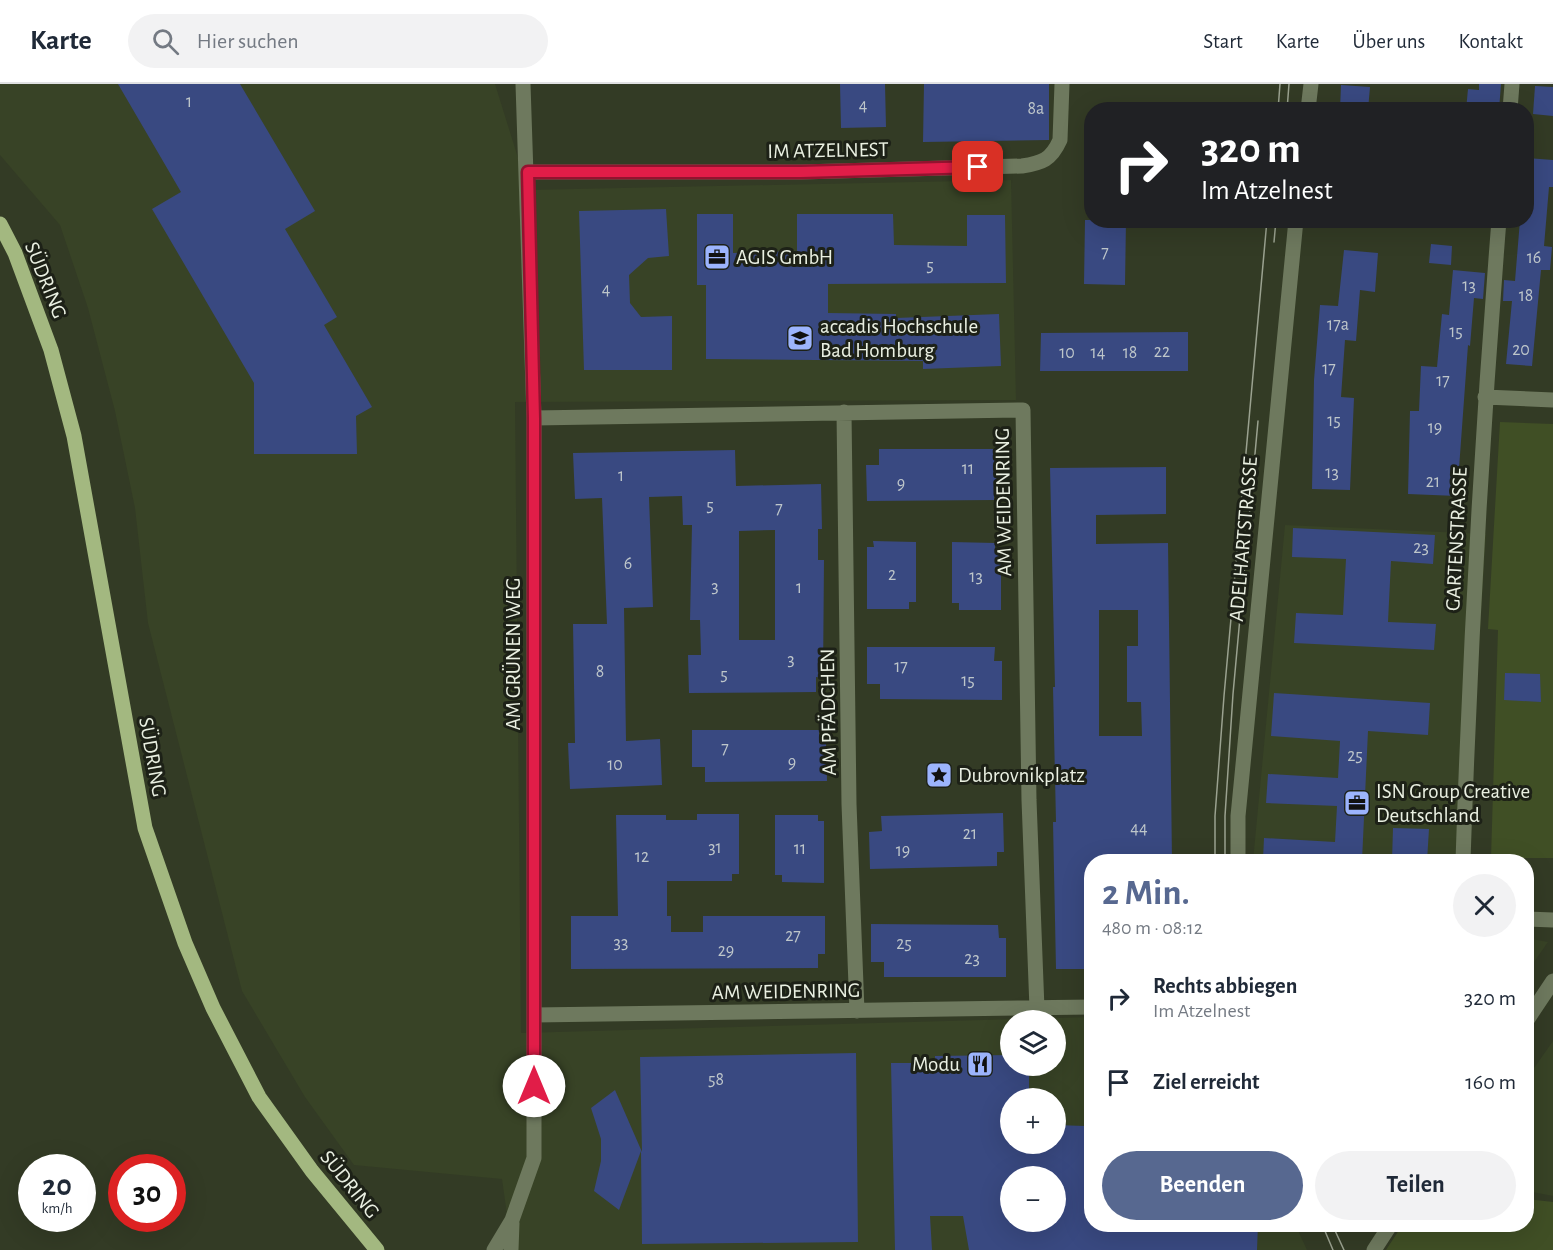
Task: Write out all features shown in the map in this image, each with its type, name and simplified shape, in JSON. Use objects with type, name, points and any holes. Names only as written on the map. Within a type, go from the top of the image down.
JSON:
[{"type":"main road","name":"SÜDRING","points":[[0,224],[15,253],[51,350],[74,436],[145,828],[185,943],[213,1008],[260,1097],[312,1172],[377,1250]]},
{"type":"street","name":"AM GRÜNEN WEG","points":[[494,1250],[512,1220],[534,1158],[534,418],[524,84]]},
{"type":"street","name":"IM ATZELNEST","points":[[528,172],[801,172],[1022,166],[1042,163],[1060,140],[1062,84]]},
{"type":"street","points":[[1309,102],[1311,84]]},
{"type":"street","points":[[1510,102],[1512,84]]},
{"type":"street","name":"ADELHARTSTRASSE","points":[[1238,854],[1238,816],[1295,228]]},
{"type":"street","name":"GARTENSTRASSE","points":[[1463,854],[1469,691],[1485,397],[1498,228]]},
{"type":"street","points":[[1485,397],[1553,400]]},
{"type":"street","name":"AM WEIDENRING","points":[[534,418],[1023,410],[1028,770],[1038,1009]]},
{"type":"street","name":"AM PFÄDCHEN","points":[[844,412],[849,804],[857,1011]]},
{"type":"street","points":[[1534,919],[1553,920]]},
{"type":"street","points":[[1534,1010],[1553,981]]},
{"type":"street","name":"AM WEIDENRING","points":[[534,1015],[1084,1007]]},
{"type":"street","name":"AM GRÜNEN WEG","points":[[511,1250],[512,1220]]},
{"type":"street","points":[[1374,1250],[1386,1232]]},
{"type":"shaded area","points":[[0,84],[495,84],[528,190],[1011,180],[1016,400],[515,402],[521,1033],[1000,1020],[1000,1076],[1066,1076],[1066,1018],[1084,1017],[1084,1232],[1299,1232],[1307,1250],[512,1250],[502,1179],[354,1165],[305,1097],[242,991],[148,623],[135,508],[115,411],[88,308],[60,225],[0,155]]},
{"type":"shaded area","points":[[1500,422],[1553,424],[1553,858],[1534,858],[1534,854],[1491,854],[1498,630],[1488,629]]},
{"type":"shaded area","points":[[1285,525],[1486,534],[1466,854],[1254,854]]},
{"type":"shaded area","points":[[1534,939],[1548,942],[1534,962]]},
{"type":"shaded area","points":[[1553,1041],[1553,1196],[1534,1192],[1534,1068]]},
{"type":"shaded area","points":[[1534,1200],[1553,1202],[1553,1250],[1386,1250],[1398,1232],[1534,1232]]},
{"type":"building","points":[[118,84],[240,84],[315,211],[285,229],[337,317],[324,325],[372,407],[356,416],[357,454],[254,454],[254,383],[152,209],[181,192]]},
{"type":"building","points":[[840,84],[885,84],[886,127],[841,128]]},
{"type":"building","points":[[924,84],[1049,84],[1049,140],[923,142]]},
{"type":"building","points":[[1479,84],[1501,84],[1500,102],[1467,102],[1468,89],[1479,90]]},
{"type":"building","points":[[1341,85],[1370,87],[1369,102],[1340,102]]},
{"type":"building","points":[[1535,86],[1553,87],[1553,116],[1534,114]]},
{"type":"building","points":[[1534,159],[1553,160],[1553,187],[1549,187],[1544,246],[1552,247],[1550,270],[1541,270],[1532,366],[1506,364],[1512,301],[1503,301],[1504,280],[1515,281],[1519,228],[1534,228]]},
{"type":"building","points":[[666,209],[669,256],[648,258],[629,275],[630,303],[641,317],[672,316],[672,370],[584,370],[579,211]]},
{"type":"building","points":[[697,214],[733,214],[733,253],[797,251],[797,214],[893,214],[894,245],[967,246],[967,215],[1005,215],[1006,283],[828,284],[828,313],[896,314],[896,318],[999,314],[1001,366],[923,369],[923,361],[706,359],[706,285],[697,285]]},
{"type":"building","points":[[1085,228],[1126,228],[1125,285],[1084,284]]},
{"type":"building","points":[[1431,244],[1452,246],[1451,265],[1429,263]]},
{"type":"building","points":[[1344,250],[1378,253],[1375,292],[1360,290],[1356,341],[1345,340],[1341,397],[1354,398],[1350,490],[1312,489],[1314,380],[1320,305],[1338,306]]},
{"type":"building","points":[[1453,270],[1485,273],[1483,299],[1474,298],[1470,346],[1468,345],[1457,496],[1408,494],[1410,411],[1419,411],[1421,366],[1437,367],[1442,314],[1449,315]]},
{"type":"building","points":[[1188,332],[1188,371],[1040,371],[1041,333]]},
{"type":"building","points":[[879,449],[1001,449],[1001,487],[994,487],[994,500],[867,501],[866,465],[879,465]]},
{"type":"building","points":[[735,450],[736,486],[821,484],[822,529],[818,529],[818,560],[824,560],[823,678],[816,677],[816,692],[689,693],[688,655],[701,655],[700,620],[690,620],[692,525],[683,525],[682,496],[649,497],[653,607],[624,608],[626,741],[660,739],[662,785],[570,789],[568,743],[575,743],[573,624],[607,624],[602,498],[575,499],[573,453]],"holes":[[[775,530],[775,640],[739,640],[739,531]]]},
{"type":"building","points":[[1166,467],[1166,514],[1096,515],[1096,544],[1168,543],[1172,854],[1084,854],[1084,969],[1056,969],[1053,822],[1056,822],[1053,687],[1055,687],[1050,468]],"holes":[[[1099,610],[1138,610],[1138,646],[1127,646],[1127,702],[1141,702],[1142,736],[1099,736]]]},
{"type":"building","points":[[1293,528],[1435,535],[1433,564],[1391,561],[1388,622],[1436,624],[1434,650],[1294,643],[1296,613],[1343,615],[1346,559],[1292,557]]},
{"type":"building","points":[[873,541],[916,542],[916,602],[909,602],[909,609],[867,609],[867,547],[874,547]]},
{"type":"building","points":[[952,542],[995,543],[995,548],[1001,548],[1001,610],[959,610],[959,603],[952,603]]},
{"type":"building","points":[[867,647],[995,647],[994,661],[1002,661],[1002,700],[880,699],[880,684],[867,684]]},
{"type":"building","points":[[1505,673],[1540,674],[1541,702],[1504,700]]},
{"type":"building","points":[[1274,693],[1430,703],[1428,735],[1368,731],[1362,854],[1263,854],[1264,838],[1335,842],[1337,806],[1266,803],[1268,774],[1338,778],[1340,741],[1271,736]]},
{"type":"building","points":[[692,730],[819,730],[819,743],[826,743],[827,781],[705,782],[705,767],[692,767]]},
{"type":"building","points":[[1003,813],[1004,852],[997,852],[997,866],[870,869],[869,832],[882,831],[881,816]]},
{"type":"building","points":[[697,814],[739,814],[739,874],[732,874],[732,881],[667,881],[667,916],[671,916],[671,932],[703,932],[703,916],[825,916],[825,954],[818,954],[818,968],[571,969],[571,916],[618,916],[616,815],[666,815],[666,820],[697,820]]},
{"type":"building","points":[[775,815],[818,815],[818,821],[824,821],[824,883],[782,882],[782,875],[775,875]]},
{"type":"building","points":[[1393,828],[1429,829],[1427,854],[1392,854]]},
{"type":"building","points":[[871,924],[998,925],[999,938],[1006,938],[1006,977],[884,977],[884,962],[871,962]]},
{"type":"building","points":[[856,1053],[858,1242],[642,1244],[641,1151],[619,1210],[594,1191],[601,1161],[601,1139],[591,1108],[615,1090],[642,1152],[640,1057]]},
{"type":"building","points":[[1000,1055],[1000,1076],[1029,1076],[1029,1088],[1000,1088],[1000,1154],[1066,1154],[1066,1125],[1084,1126],[1084,1232],[1258,1232],[1257,1250],[969,1250],[963,1216],[930,1216],[932,1250],[895,1250],[891,1063],[935,1063],[935,1056]]},
{"type":"tram line","points":[[1279,102],[1280,84]]},
{"type":"tram line","points":[[1288,102],[1289,84]]},
{"type":"tram line","points":[[1215,854],[1215,816],[1224,696],[1266,228]]},
{"type":"tram line","points":[[1274,242],[1275,228]]},
{"type":"tram line","points":[[1225,854],[1225,816],[1233,694],[1258,421]]},
{"type":"tram line","points":[[1325,1232],[1333,1250]]},
{"type":"tram line","points":[[1336,1232],[1344,1250]]},
{"type":"place","name":"AGIS GmbH","points":[[717,257]]},
{"type":"place","name":"accadis Hochschule Bad Homburg","points":[[800,338]]},
{"type":"place","name":"Dubrovnikplatz","points":[[939,775]]},
{"type":"place","name":"ISN Group Creative Deutschland","points":[[1357,803]]},
{"type":"place","name":"Modu","points":[[980,1064]]},
{"type":"route","points":[[534,1086],[534,418],[528,172],[801,172],[978,167]]}]
